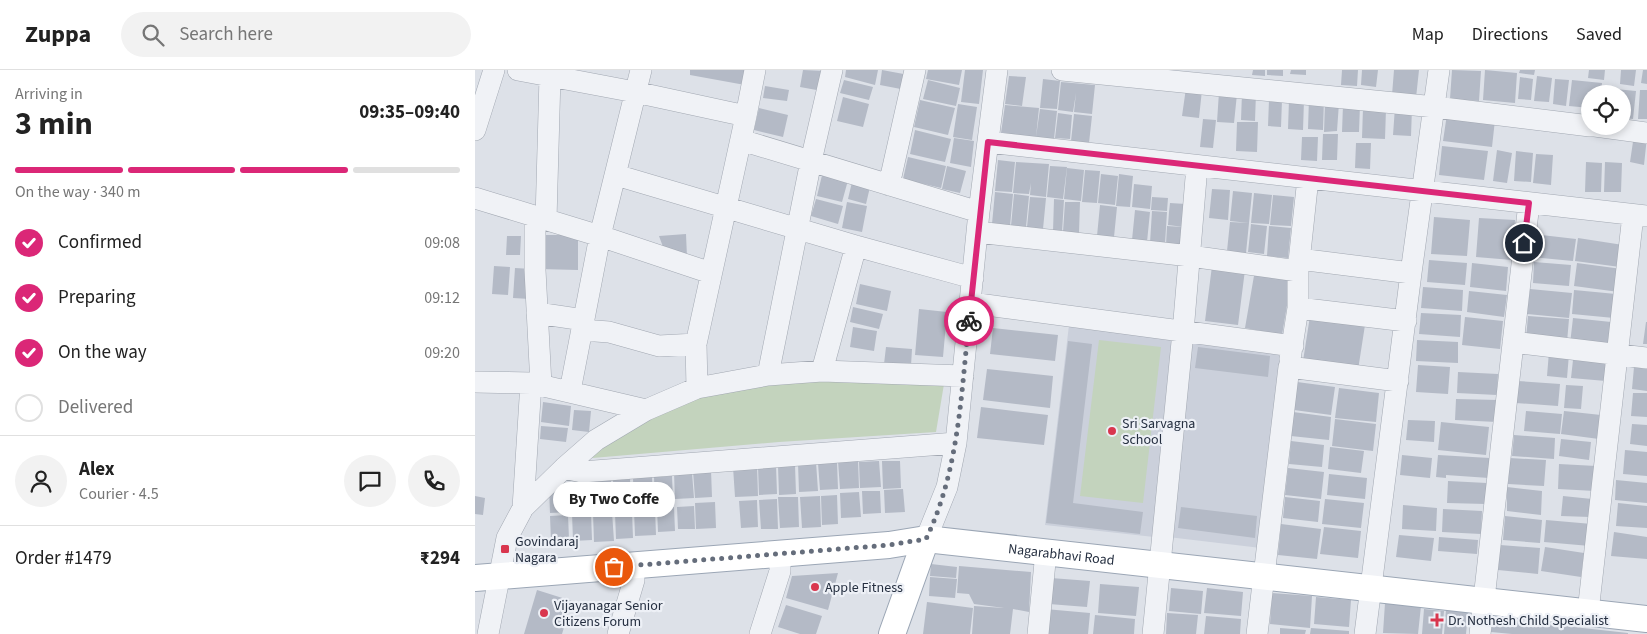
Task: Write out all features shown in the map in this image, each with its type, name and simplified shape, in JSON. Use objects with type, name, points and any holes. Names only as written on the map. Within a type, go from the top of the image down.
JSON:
[{"type":"main road","name":"Nagarabhavi Road","points":[[487,577],[889,545],[926,539],[1647,619]]},
{"type":"main road","points":[[892,634],[926,539]]},
{"type":"main road","points":[[902,608],[903,634]]},
{"type":"street","points":[[476,125],[494,70]]},
{"type":"street","points":[[518,70],[550,76],[579,76],[635,92],[746,116]]},
{"type":"street","points":[[569,391],[600,236],[641,70]]},
{"type":"street","points":[[697,388],[696,344],[755,70]]},
{"type":"street","points":[[768,375],[811,161],[832,70]]},
{"type":"street","points":[[889,185],[915,70]]},
{"type":"street","points":[[926,539],[947,487],[955,443],[978,222],[997,70]]},
{"type":"street","points":[[1062,70],[1435,107],[1581,125]]},
{"type":"street","points":[[1365,634],[1439,70]]},
{"type":"street","points":[[523,508],[536,384],[537,312],[535,270],[550,76]]},
{"type":"street","points":[[1631,130],[1647,132]]},
{"type":"street","points":[[741,140],[889,185],[978,222],[1190,256],[1411,273]]},
{"type":"street","points":[[988,142],[1640,216],[1617,354],[1588,612]]},
{"type":"street","points":[[1153,634],[1183,332],[1197,166]]},
{"type":"street","points":[[616,174],[856,246],[973,278]]},
{"type":"street","points":[[1257,634],[1289,367],[1298,308],[1299,265],[1308,178]]},
{"type":"street","points":[[475,198],[600,236],[711,273]]},
{"type":"street","points":[[1480,634],[1529,203]]},
{"type":"street","points":[[822,371],[856,246]]},
{"type":"street","points":[[971,303],[1293,346]]},
{"type":"street","points":[[1298,308],[1406,321]]},
{"type":"street","points":[[537,312],[659,346],[696,344]]},
{"type":"street","points":[[1513,342],[1647,358]]},
{"type":"street","points":[[1289,367],[1398,381]]},
{"type":"street","points":[[487,634],[487,577],[523,508],[596,440],[646,410],[697,388],[768,375],[822,371],[963,376]]},
{"type":"street","points":[[475,382],[536,384],[646,410]]},
{"type":"street","points":[[564,468],[582,472],[955,443]]},
{"type":"street","points":[[1037,634],[1046,552]]},
{"type":"street","points":[[760,634],[780,571],[780,554]]},
{"type":"street","points":[[618,634],[633,580],[633,565]]},
{"type":"shaded area","name":"Sri Sarvagna School","points":[[1069,325],[1178,338],[1154,537],[1045,525]]},
{"type":"shaded area","points":[[1191,341],[1284,352],[1261,548],[1168,537]]},
{"type":"green space","points":[[1099,340],[1161,347],[1143,503],[1080,496]]},
{"type":"green space","points":[[777,381],[944,384],[936,432],[779,442],[581,459],[677,400]]},
{"type":"building","points":[[690,70],[748,70],[745,85],[690,75]]},
{"type":"building","points":[[803,70],[825,71],[822,91],[800,87]]},
{"type":"building","points":[[846,70],[878,70],[875,85],[845,77]]},
{"type":"building","points":[[882,70],[909,75],[906,90],[880,85]]},
{"type":"building","points":[[928,70],[962,70],[959,85],[926,79]]},
{"type":"building","points":[[965,70],[983,70],[979,104],[961,102]]},
{"type":"building","points":[[1253,70],[1265,70],[1265,76],[1252,75]]},
{"type":"building","points":[[1267,70],[1283,70],[1283,76],[1267,75]]},
{"type":"building","points":[[1291,70],[1306,70],[1306,75],[1290,74]]},
{"type":"building","points":[[1342,70],[1358,70],[1357,86],[1341,85]]},
{"type":"building","points":[[1362,70],[1378,70],[1376,87],[1361,85]]},
{"type":"building","points":[[1394,70],[1419,70],[1416,98],[1392,95]]},
{"type":"building","points":[[1452,70],[1481,71],[1479,101],[1450,99]]},
{"type":"building","points":[[1485,70],[1517,73],[1515,103],[1483,100]]},
{"type":"building","points":[[1520,70],[1535,70],[1534,75],[1519,73]]},
{"type":"building","points":[[1589,70],[1605,70],[1604,80],[1588,78]]},
{"type":"building","points":[[1621,70],[1636,70],[1634,86],[1620,84]]},
{"type":"building","points":[[1643,70],[1647,70],[1647,84],[1641,83]]},
{"type":"building","points":[[1009,76],[1026,77],[1022,106],[1005,104]]},
{"type":"building","points":[[1537,76],[1552,78],[1549,102],[1534,101]]},
{"type":"building","points":[[1520,77],[1533,79],[1531,100],[1518,99]]},
{"type":"building","points":[[1043,79],[1060,81],[1057,109],[1040,108]]},
{"type":"building","points":[[1555,79],[1569,80],[1566,106],[1553,104]]},
{"type":"building","points":[[844,80],[873,87],[869,100],[840,93]]},
{"type":"building","points":[[928,80],[960,88],[956,106],[923,99]]},
{"type":"building","points":[[1572,80],[1602,83],[1602,85],[1581,85],[1581,107],[1569,106]]},
{"type":"building","points":[[1061,82],[1095,85],[1092,114],[1074,112],[1076,93],[1073,112],[1058,110]]},
{"type":"building","points":[[765,86],[789,90],[787,101],[763,98]]},
{"type":"building","points":[[1186,88],[1202,90],[1199,118],[1182,116]]},
{"type":"building","points":[[1640,90],[1647,90],[1647,119],[1638,119]]},
{"type":"building","points":[[1631,91],[1636,91],[1633,119],[1631,119]]},
{"type":"building","points":[[1219,92],[1237,94],[1234,123],[1217,122]]},
{"type":"building","points":[[1242,93],[1256,93],[1255,121],[1241,120]]},
{"type":"building","points":[[843,97],[869,104],[863,127],[837,121]]},
{"type":"building","points":[[1309,98],[1324,98],[1323,130],[1308,129]]},
{"type":"building","points":[[920,100],[955,108],[948,135],[914,127]]},
{"type":"building","points":[[1269,100],[1282,100],[1281,127],[1268,126]]},
{"type":"building","points":[[1289,100],[1304,100],[1303,130],[1288,129]]},
{"type":"building","points":[[1325,102],[1339,103],[1337,131],[1324,132]]},
{"type":"building","points":[[958,104],[977,107],[972,140],[953,137]]},
{"type":"building","points":[[1005,105],[1039,108],[1036,137],[1001,133]]},
{"type":"building","points":[[1343,105],[1360,105],[1359,132],[1342,132]]},
{"type":"building","points":[[1395,107],[1412,108],[1411,136],[1393,135]]},
{"type":"building","points":[[759,108],[788,115],[783,137],[754,130]]},
{"type":"building","points":[[1363,108],[1386,109],[1385,139],[1362,138]]},
{"type":"building","points":[[1040,109],[1057,111],[1054,139],[1036,137]]},
{"type":"building","points":[[1058,113],[1072,115],[1070,139],[1055,138]]},
{"type":"building","points":[[1074,114],[1092,116],[1089,143],[1071,141]]},
{"type":"building","points":[[1447,114],[1495,120],[1492,147],[1443,141]]},
{"type":"building","points":[[1203,119],[1216,120],[1213,148],[1200,147]]},
{"type":"building","points":[[1237,122],[1258,122],[1257,152],[1236,151]]},
{"type":"building","points":[[915,130],[951,139],[945,162],[910,154]]},
{"type":"building","points":[[1323,134],[1338,134],[1337,160],[1322,160]]},
{"type":"building","points":[[1634,135],[1647,137],[1644,165],[1630,162]]},
{"type":"building","points":[[1302,137],[1318,137],[1317,161],[1301,160]]},
{"type":"building","points":[[954,138],[974,141],[971,167],[950,163]]},
{"type":"building","points":[[1356,143],[1371,143],[1370,169],[1355,168]]},
{"type":"building","points":[[1442,146],[1488,151],[1484,180],[1439,175]]},
{"type":"building","points":[[1497,150],[1512,153],[1507,183],[1493,181]]},
{"type":"building","points":[[1516,151],[1533,153],[1531,182],[1514,181]]},
{"type":"building","points":[[1536,154],[1553,155],[1551,185],[1533,183]]},
{"type":"building","points":[[908,157],[946,166],[941,188],[903,179]]},
{"type":"building","points":[[998,160],[1015,162],[1012,192],[995,191]]},
{"type":"building","points":[[1016,162],[1049,164],[1046,197],[1030,195],[1031,183],[1029,194],[1013,193]]},
{"type":"building","points":[[1586,162],[1602,163],[1601,192],[1585,192]]},
{"type":"building","points":[[1605,162],[1622,163],[1621,192],[1604,192]]},
{"type":"building","points":[[947,166],[966,171],[960,193],[942,189]]},
{"type":"building","points":[[1050,166],[1067,167],[1063,199],[1047,197]]},
{"type":"building","points":[[824,167],[850,173],[842,202],[817,196]]},
{"type":"building","points":[[1067,168],[1084,170],[1081,201],[1064,199]]},
{"type":"building","points":[[1085,170],[1100,171],[1097,203],[1082,202]]},
{"type":"building","points":[[1101,174],[1118,176],[1115,205],[1098,203]]},
{"type":"building","points":[[1119,174],[1133,176],[1130,207],[1116,206]]},
{"type":"building","points":[[852,182],[870,187],[866,204],[848,199]]},
{"type":"building","points":[[1134,184],[1152,186],[1150,209],[1132,207]]},
{"type":"building","points":[[1212,189],[1230,190],[1228,220],[1209,218]]},
{"type":"building","points":[[1233,191],[1252,193],[1249,223],[1230,221]]},
{"type":"building","points":[[995,192],[1013,194],[1010,226],[992,224]]},
{"type":"building","points":[[1254,193],[1272,195],[1269,224],[1251,223]]},
{"type":"building","points":[[1014,194],[1029,196],[1026,227],[1011,226]]},
{"type":"building","points":[[1273,195],[1294,197],[1291,226],[1270,225]]},
{"type":"building","points":[[1030,197],[1046,198],[1043,229],[1027,227]]},
{"type":"building","points":[[1152,197],[1168,198],[1167,211],[1151,210]]},
{"type":"building","points":[[816,199],[843,206],[838,224],[811,216]]},
{"type":"building","points":[[1054,199],[1064,200],[1062,232],[1053,232]]},
{"type":"building","points":[[847,202],[867,206],[862,232],[842,228]]},
{"type":"building","points":[[1065,202],[1080,202],[1079,233],[1063,232]]},
{"type":"building","points":[[1170,203],[1186,204],[1184,227],[1168,225]]},
{"type":"building","points":[[1100,205],[1117,207],[1114,237],[1097,236]]},
{"type":"building","points":[[1135,210],[1150,212],[1147,242],[1132,240]]},
{"type":"building","points":[[1152,211],[1167,212],[1165,244],[1150,243]]},
{"type":"building","points":[[1434,217],[1470,220],[1467,256],[1431,254]]},
{"type":"building","points":[[1479,218],[1515,220],[1512,260],[1476,257]]},
{"type":"building","points":[[1230,222],[1249,223],[1246,253],[1227,251]]},
{"type":"building","points":[[1251,224],[1267,226],[1264,254],[1248,252]]},
{"type":"building","points":[[1167,226],[1183,227],[1182,246],[1166,245]]},
{"type":"building","points":[[1269,226],[1291,228],[1288,258],[1267,256]]},
{"type":"building","points":[[686,234],[687,257],[666,255],[659,236]]},
{"type":"building","points":[[1533,234],[1576,239],[1573,261],[1531,257]]},
{"type":"building","points":[[540,235],[578,235],[578,270],[539,269]]},
{"type":"building","points":[[507,236],[521,236],[520,255],[506,255]]},
{"type":"building","points":[[1578,238],[1623,245],[1620,267],[1575,261]]},
{"type":"building","points":[[1213,258],[1246,262],[1238,325],[1205,321]]},
{"type":"building","points":[[1429,260],[1467,263],[1465,285],[1427,282]]},
{"type":"building","points":[[1534,262],[1571,265],[1569,286],[1533,283]]},
{"type":"building","points":[[1472,263],[1508,267],[1506,291],[1470,287]]},
{"type":"building","points":[[1577,263],[1622,269],[1619,292],[1574,286]]},
{"type":"building","points":[[1256,264],[1293,270],[1282,335],[1245,328]]},
{"type":"building","points":[[494,266],[510,267],[508,295],[492,294]]},
{"type":"building","points":[[515,268],[532,269],[530,299],[513,298]]},
{"type":"building","points":[[860,284],[891,291],[887,311],[856,304]]},
{"type":"building","points":[[1423,287],[1463,290],[1462,311],[1421,308]]},
{"type":"building","points":[[1530,289],[1572,293],[1569,318],[1527,314]]},
{"type":"building","points":[[1574,290],[1616,294],[1614,318],[1572,314]]},
{"type":"building","points":[[1469,291],[1507,295],[1504,317],[1467,312]]},
{"type":"building","points":[[853,307],[883,314],[879,329],[850,322]]},
{"type":"building","points":[[919,309],[947,312],[943,357],[915,355]]},
{"type":"building","points":[[1421,313],[1461,315],[1460,337],[1419,334]]},
{"type":"building","points":[[1310,316],[1365,325],[1358,370],[1303,361]]},
{"type":"building","points":[[1528,316],[1569,319],[1567,342],[1526,339]]},
{"type":"building","points":[[1465,317],[1503,321],[1500,349],[1462,345]]},
{"type":"building","points":[[1573,318],[1611,322],[1609,348],[1570,344]]},
{"type":"building","points":[[1646,322],[1647,344],[1643,344]]},
{"type":"building","points":[[853,327],[877,331],[874,351],[850,347]]},
{"type":"building","points":[[993,328],[1058,335],[1055,361],[990,354]]},
{"type":"building","points":[[1417,340],[1458,342],[1458,363],[1416,361]]},
{"type":"building","points":[[1068,341],[1092,344],[1073,503],[1143,512],[1140,534],[1046,523]]},
{"type":"building","points":[[886,347],[912,349],[911,366],[884,364]]},
{"type":"building","points":[[1198,347],[1270,356],[1268,377],[1195,368]]},
{"type":"building","points":[[1549,352],[1569,354],[1567,378],[1547,376]]},
{"type":"building","points":[[1573,360],[1608,363],[1606,381],[1571,378]]},
{"type":"building","points":[[1418,365],[1450,367],[1448,394],[1416,392]]},
{"type":"building","points":[[1634,367],[1647,369],[1647,391],[1632,389]]},
{"type":"building","points":[[987,369],[1053,376],[1050,408],[983,400]]},
{"type":"building","points":[[1458,372],[1498,374],[1497,395],[1457,393]]},
{"type":"building","points":[[1518,381],[1560,384],[1558,406],[1516,403]]},
{"type":"building","points":[[1297,382],[1335,387],[1331,415],[1294,410]]},
{"type":"building","points":[[1566,385],[1583,386],[1581,409],[1564,408]]},
{"type":"building","points":[[1339,388],[1379,393],[1376,422],[1335,418]]},
{"type":"building","points":[[1633,393],[1647,393],[1647,417],[1631,416]]},
{"type":"building","points":[[1456,399],[1498,400],[1497,422],[1455,420]]},
{"type":"building","points":[[543,402],[571,406],[569,426],[541,422]]},
{"type":"building","points":[[981,407],[1048,415],[1044,445],[977,438]]},
{"type":"building","points":[[574,410],[591,411],[589,432],[572,430]]},
{"type":"building","points":[[1526,411],[1562,414],[1560,434],[1524,431]]},
{"type":"building","points":[[1564,411],[1601,415],[1599,439],[1561,434]]},
{"type":"building","points":[[1293,412],[1331,417],[1329,440],[1291,436]]},
{"type":"building","points":[[1335,419],[1376,424],[1373,451],[1332,446]]},
{"type":"building","points":[[1408,420],[1435,421],[1434,442],[1406,440]]},
{"type":"building","points":[[1441,422],[1489,427],[1486,455],[1438,450]]},
{"type":"building","points":[[1632,424],[1647,425],[1647,446],[1630,444]]},
{"type":"building","points":[[541,426],[568,428],[566,442],[540,439]]},
{"type":"building","points":[[1514,435],[1555,438],[1554,459],[1512,456]]},
{"type":"building","points":[[1561,439],[1591,442],[1589,460],[1559,456]]},
{"type":"building","points":[[1291,441],[1324,445],[1322,467],[1289,464]]},
{"type":"building","points":[[1330,447],[1364,451],[1361,473],[1328,469]]},
{"type":"building","points":[[1625,450],[1647,452],[1647,476],[1623,474]]},
{"type":"building","points":[[1402,455],[1432,458],[1430,478],[1400,475]]},
{"type":"building","points":[[1438,455],[1490,458],[1489,478],[1446,475],[1446,478],[1436,477]]},
{"type":"building","points":[[1510,458],[1546,460],[1544,486],[1508,484]]},
{"type":"building","points":[[858,460],[859,488],[840,489],[838,461]]},
{"type":"building","points":[[879,461],[881,487],[860,488],[859,462]]},
{"type":"building","points":[[882,461],[900,461],[901,488],[883,489]]},
{"type":"building","points":[[816,462],[818,491],[799,492],[798,463]]},
{"type":"building","points":[[837,462],[838,489],[820,490],[818,463]]},
{"type":"building","points":[[1559,464],[1596,466],[1595,491],[1558,489]]},
{"type":"building","points":[[757,465],[758,496],[735,497],[733,467]]},
{"type":"building","points":[[776,465],[777,494],[759,495],[758,466]]},
{"type":"building","points":[[795,465],[796,494],[779,495],[778,466]]},
{"type":"building","points":[[1288,468],[1324,472],[1321,499],[1285,495]]},
{"type":"building","points":[[711,470],[712,497],[695,498],[693,471]]},
{"type":"building","points":[[674,473],[692,473],[694,498],[675,499]]},
{"type":"building","points":[[1329,474],[1367,478],[1365,499],[1327,495]]},
{"type":"building","points":[[672,476],[673,500],[655,501],[654,477]]},
{"type":"building","points":[[652,477],[653,503],[634,504],[633,478]]},
{"type":"building","points":[[630,479],[632,509],[614,509],[613,480]]},
{"type":"building","points":[[611,480],[612,509],[592,510],[591,481]]},
{"type":"building","points":[[1616,480],[1647,483],[1647,503],[1615,500]]},
{"type":"building","points":[[1448,481],[1487,483],[1486,504],[1447,503]]},
{"type":"building","points":[[589,482],[590,510],[573,511],[572,483]]},
{"type":"building","points":[[568,485],[569,512],[550,513],[549,486]]},
{"type":"building","points":[[1507,487],[1542,491],[1541,515],[1507,511]]},
{"type":"building","points":[[903,489],[905,512],[885,513],[884,490]]},
{"type":"building","points":[[862,491],[880,491],[881,513],[863,514]]},
{"type":"building","points":[[859,492],[861,517],[841,518],[840,493]]},
{"type":"building","points":[[837,495],[838,524],[822,525],[821,496]]},
{"type":"building","points":[[475,496],[485,498],[483,515],[475,514]]},
{"type":"building","points":[[820,496],[821,527],[802,528],[800,497]]},
{"type":"building","points":[[1563,496],[1592,499],[1590,517],[1561,516]]},
{"type":"building","points":[[778,497],[798,497],[799,527],[780,528]]},
{"type":"building","points":[[1285,497],[1320,501],[1318,522],[1283,518]]},
{"type":"building","points":[[777,499],[778,529],[761,529],[759,500]]},
{"type":"building","points":[[1325,499],[1364,503],[1361,528],[1322,524]]},
{"type":"building","points":[[757,500],[758,527],[741,528],[739,501]]},
{"type":"building","points":[[715,502],[716,528],[696,529],[695,503]]},
{"type":"building","points":[[1618,503],[1647,506],[1647,528],[1616,526]]},
{"type":"building","points":[[1403,505],[1437,508],[1436,531],[1402,529]]},
{"type":"building","points":[[694,506],[695,529],[678,529],[677,507]]},
{"type":"building","points":[[674,507],[675,531],[658,532],[657,508]]},
{"type":"building","points":[[1181,507],[1257,516],[1255,538],[1178,528]]},
{"type":"building","points":[[655,509],[656,535],[635,536],[634,510]]},
{"type":"building","points":[[1443,509],[1482,511],[1481,534],[1442,532]]},
{"type":"building","points":[[612,512],[614,541],[594,542],[593,513]]},
{"type":"building","points":[[632,512],[633,538],[616,539],[615,513]]},
{"type":"building","points":[[572,513],[591,513],[592,540],[573,541]]},
{"type":"building","points":[[568,515],[569,539],[551,540],[550,516]]},
{"type":"building","points":[[1505,516],[1542,520],[1540,543],[1503,540]]},
{"type":"building","points":[[1546,520],[1592,524],[1590,546],[1544,542]]},
{"type":"building","points":[[1281,524],[1321,529],[1317,559],[1278,555]]},
{"type":"building","points":[[1324,527],[1361,531],[1358,558],[1320,554]]},
{"type":"building","points":[[1614,532],[1647,537],[1647,559],[1611,556]]},
{"type":"building","points":[[1399,535],[1434,538],[1431,561],[1396,557]]},
{"type":"building","points":[[1439,537],[1478,540],[1477,554],[1438,551]]},
{"type":"building","points":[[1500,545],[1540,548],[1538,574],[1498,570]]},
{"type":"building","points":[[1545,547],[1584,553],[1581,577],[1541,571]]},
{"type":"building","points":[[931,564],[957,567],[956,578],[930,576]]},
{"type":"building","points":[[959,566],[1031,572],[1029,612],[1013,609],[1010,634],[972,634],[974,606],[1004,608],[974,604],[969,594],[957,593]]},
{"type":"building","points":[[838,573],[828,610],[786,598],[792,576]]},
{"type":"building","points":[[930,577],[957,579],[955,598],[929,596]]},
{"type":"building","points":[[1051,578],[1090,581],[1087,607],[1049,604]]},
{"type":"building","points":[[1100,584],[1139,587],[1136,616],[1098,613]]},
{"type":"building","points":[[1171,588],[1203,591],[1201,614],[1169,611]]},
{"type":"building","points":[[1207,588],[1243,592],[1241,616],[1204,613]]},
{"type":"building","points":[[537,590],[572,601],[562,634],[524,634]]},
{"type":"building","points":[[1272,593],[1312,596],[1310,628],[1270,624]]},
{"type":"building","points":[[1316,597],[1351,600],[1349,627],[1314,624]]},
{"type":"building","points":[[927,602],[973,608],[970,634],[923,634]]},
{"type":"building","points":[[1385,603],[1421,606],[1418,634],[1383,633]]},
{"type":"building","points":[[786,605],[822,616],[816,634],[800,634],[778,627]]},
{"type":"building","points":[[1045,609],[1090,613],[1088,634],[1043,634]]},
{"type":"building","points":[[1424,609],[1444,611],[1442,634],[1422,634]]},
{"type":"building","points":[[1446,610],[1468,612],[1466,634],[1444,634]]},
{"type":"building","points":[[1167,613],[1198,615],[1196,634],[1166,634]]},
{"type":"building","points":[[1095,615],[1135,619],[1134,634],[1093,634]]},
{"type":"building","points":[[1206,616],[1241,619],[1240,634],[1204,634]]},
{"type":"building","points":[[1492,618],[1628,634],[1512,634],[1491,632]]},
{"type":"building","points":[[1280,628],[1306,630],[1305,634],[1280,634]]},
{"type":"building","points":[[1311,628],[1349,631],[1349,634],[1310,634]]},
{"type":"way so far","points":[[614,567],[889,545],[926,539],[933,526],[947,487],[953,458],[969,321]]},
{"type":"place","name":"Sri Sarvagna School","points":[[1112,431]]},
{"type":"place","name":"Govindaraj Nagara","points":[[505,549]]},
{"type":"place","name":"By Two Coffe","points":[[614,567]]},
{"type":"place","name":"Apple Fitness","points":[[815,587]]},
{"type":"place","name":"Vijayanagar Senior Citizens Forum","points":[[544,613]]},
{"type":"place","name":"Dr. Nothesh Child Specialist","points":[[1437,620]]},
{"type":"route","points":[[969,321],[979,212],[988,142],[1529,203],[1524,243]]}]
